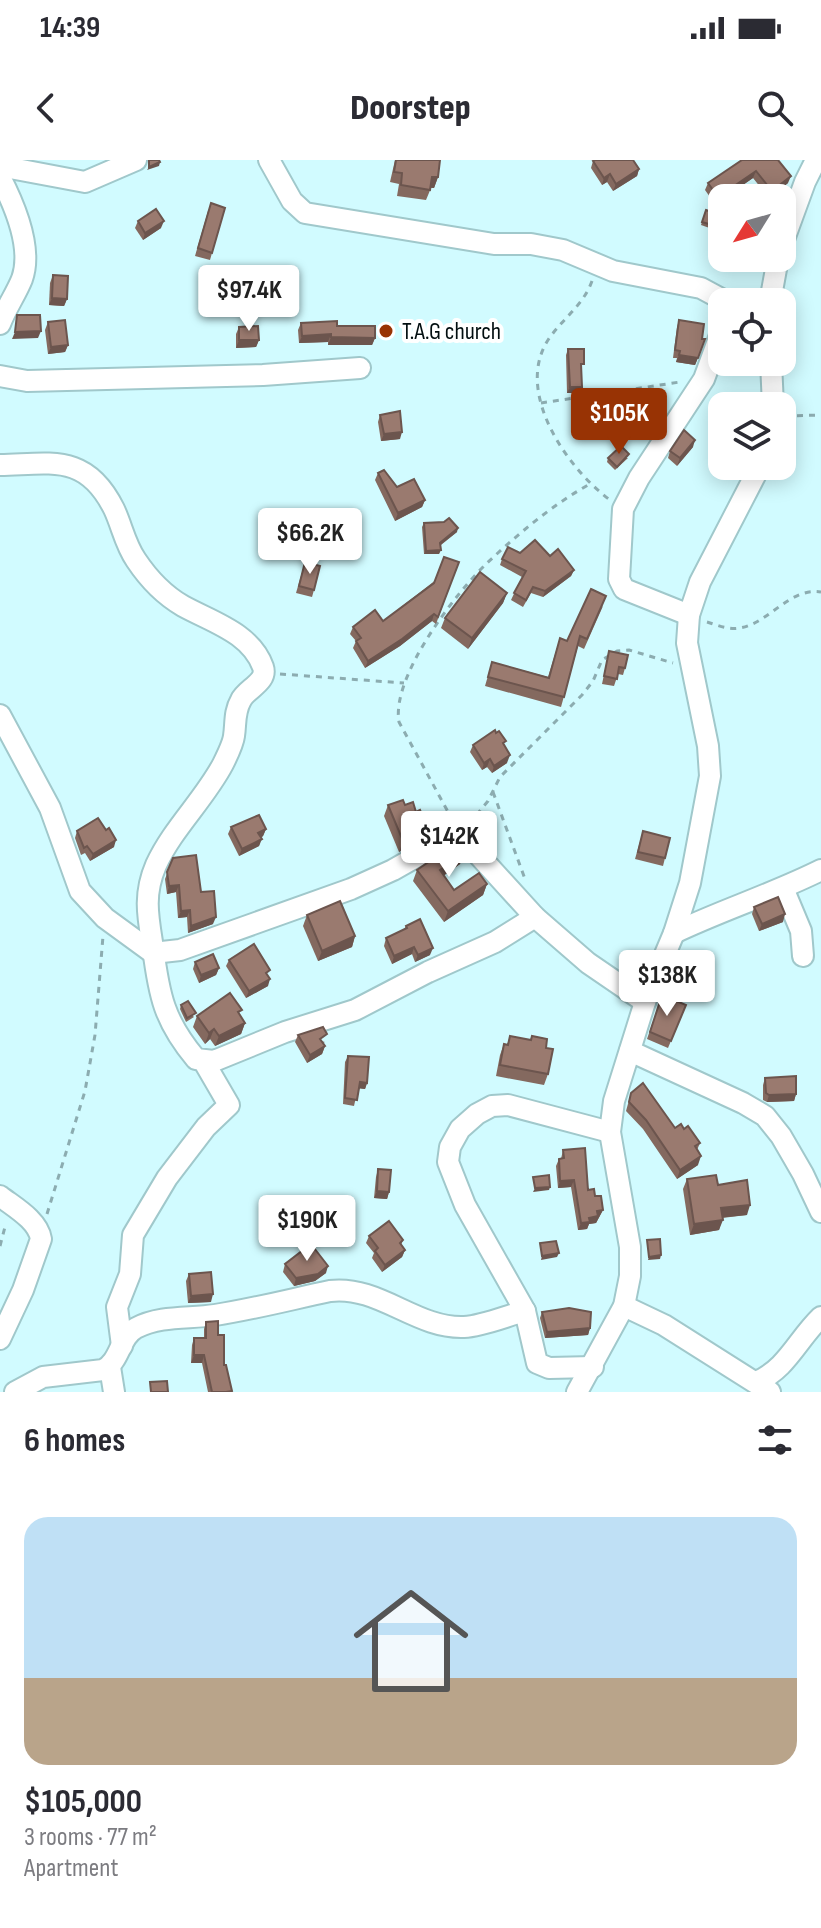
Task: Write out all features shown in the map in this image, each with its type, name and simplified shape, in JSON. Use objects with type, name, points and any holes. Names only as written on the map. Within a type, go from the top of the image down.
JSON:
[{"type":"street","points":[[0,166],[85,182],[136,160]]},
{"type":"street","points":[[269,160],[292,201],[305,213],[494,244],[531,244],[563,250],[613,271],[687,283],[708,292]]},
{"type":"street","points":[[796,207],[816,160]]},
{"type":"street","points":[[0,177],[9,194],[25,257],[22,278],[0,324]]},
{"type":"street","points":[[0,376],[27,381],[191,378],[360,368]]},
{"type":"street","points":[[689,615],[624,589],[619,579],[623,509],[708,368]]},
{"type":"street","points":[[0,465],[58,462],[74,466],[102,490],[114,509],[134,558],[155,584],[182,605],[235,633],[253,651],[264,673],[262,679],[241,698],[235,715],[234,737],[223,765],[157,862],[148,887],[147,911],[156,983],[164,1008],[196,1059],[214,1061],[272,1037],[355,1010],[495,942],[535,917]]},
{"type":"street","points":[[577,1392],[624,1306],[630,1276],[630,1247],[610,1132],[614,1101],[645,1002],[674,933],[690,883],[710,776],[708,746],[687,643],[689,615],[700,582],[753,480]]},
{"type":"street","points":[[0,715],[50,808],[80,891],[105,918],[153,953],[180,950],[351,889],[461,835],[535,917],[588,963],[645,1002]]},
{"type":"street","points":[[674,933],[821,870]]},
{"type":"street","points":[[783,888],[801,931],[803,956]]},
{"type":"street","points":[[630,1051],[765,1116],[796,1161],[821,1212]]},
{"type":"street","points":[[122,1346],[117,1307],[130,1274],[133,1235],[167,1178],[206,1127],[229,1105],[204,1062]]},
{"type":"street","points":[[593,1367],[542,1367],[535,1358],[525,1311],[483,1239],[455,1184],[448,1162],[450,1147],[460,1129],[492,1106],[508,1105],[610,1132]]},
{"type":"street","points":[[0,1339],[40,1245],[40,1232],[29,1218],[5,1200]]},
{"type":"street","points":[[15,1392],[43,1377],[110,1367],[128,1334],[158,1321],[213,1315],[348,1289],[367,1293],[449,1326],[465,1327],[525,1311]]},
{"type":"street","points":[[624,1306],[664,1325],[763,1387],[821,1317]]},
{"type":"street","points":[[110,1367],[114,1392]]},
{"type":"path","points":[[598,264],[586,296],[548,341],[542,353],[540,404],[554,436],[590,484],[623,509]]},
{"type":"path","points":[[540,404],[704,379]]},
{"type":"path","points":[[796,416],[821,415]]},
{"type":"path","points":[[590,484],[546,511],[485,565],[433,629],[404,683],[396,709],[399,722],[461,835],[481,811],[500,777],[582,695],[593,681],[602,660],[629,650],[692,669]]},
{"type":"path","points":[[689,615],[722,627],[739,629],[758,621],[804,592],[821,592]]},
{"type":"path","points":[[264,673],[404,683]]},
{"type":"path","points":[[493,790],[528,885]]},
{"type":"path","points":[[40,1232],[85,1091],[95,1035],[105,918]]},
{"type":"path","points":[[0,1246],[5,1200]]},
{"type":"building","points":[[149,160],[159,160],[160,162],[149,167]]},
{"type":"building","points":[[396,160],[440,160],[438,177],[432,177],[430,190],[401,185],[402,173],[394,172]]},
{"type":"building","points":[[595,160],[633,160],[639,169],[616,184],[610,174],[604,178]]},
{"type":"building","points":[[742,160],[778,160],[791,176],[781,184],[766,184],[756,171],[737,184],[708,183]]},
{"type":"building","points":[[211,203],[225,208],[212,253],[198,248]]},
{"type":"building","points":[[156,209],[164,221],[145,233],[138,221]]},
{"type":"building","points":[[706,210],[708,211],[708,224],[702,222]]},
{"type":"building","points":[[53,275],[68,276],[67,299],[52,298]]},
{"type":"building","points":[[17,315],[40,315],[41,331],[15,332]]},
{"type":"building","points":[[65,320],[68,345],[51,347],[48,322]]},
{"type":"building","points":[[679,320],[704,324],[702,339],[705,339],[698,358],[679,355],[680,351],[675,350]]},
{"type":"building","points":[[337,321],[337,326],[375,326],[375,338],[331,337],[331,334],[302,336],[301,323]]},
{"type":"building","points":[[258,326],[259,340],[239,340],[239,327]]},
{"type":"building","points":[[568,349],[584,349],[582,387],[570,387]]},
{"type":"building","points":[[400,411],[402,432],[384,434],[380,415]]},
{"type":"building","points":[[684,430],[695,440],[680,458],[670,451]]},
{"type":"building","points":[[621,446],[629,454],[617,467],[608,458]]},
{"type":"building","points":[[384,470],[397,487],[414,479],[425,500],[398,513],[378,473]]},
{"type":"building","points":[[341,512],[345,528],[334,532],[329,515]]},
{"type":"building","points":[[449,518],[458,528],[440,543],[441,550],[426,551],[424,523],[444,522]]},
{"type":"building","points":[[535,540],[550,556],[558,549],[574,570],[545,591],[533,587],[526,600],[514,593],[526,571],[502,559],[508,547],[520,553]]},
{"type":"building","points":[[444,557],[459,562],[438,617],[434,614],[368,661],[356,641],[361,638],[353,627],[375,610],[383,621],[434,583]]},
{"type":"building","points":[[305,562],[320,566],[314,590],[299,586]]},
{"type":"building","points":[[480,572],[507,593],[472,638],[445,618]]},
{"type":"building","points":[[591,589],[606,596],[587,639],[580,636],[564,697],[488,677],[492,662],[549,678],[560,638],[567,641]]},
{"type":"building","points":[[609,651],[628,655],[625,668],[619,667],[617,679],[604,676]]},
{"type":"building","points":[[495,730],[506,741],[503,743],[510,755],[494,766],[490,759],[484,763],[473,745]]},
{"type":"building","points":[[403,800],[405,805],[413,802],[427,827],[403,841],[388,805]]},
{"type":"building","points":[[259,815],[266,829],[258,833],[262,839],[242,849],[231,827]]},
{"type":"building","points":[[98,818],[116,840],[93,854],[87,846],[84,848],[77,831]]},
{"type":"building","points":[[643,831],[670,838],[665,858],[638,852]]},
{"type":"building","points":[[456,843],[463,854],[440,870],[454,890],[479,873],[487,884],[448,911],[417,870]]},
{"type":"building","points":[[196,855],[201,892],[214,891],[216,917],[191,926],[190,910],[181,911],[179,885],[169,886],[167,872],[173,858]]},
{"type":"building","points":[[778,897],[785,914],[762,924],[754,907]]},
{"type":"building","points":[[340,901],[355,936],[322,951],[307,915]]},
{"type":"building","points":[[420,919],[433,948],[418,955],[414,947],[394,956],[386,938]]},
{"type":"building","points":[[254,944],[270,970],[266,973],[270,979],[249,991],[229,960]]},
{"type":"building","points":[[213,954],[219,968],[201,975],[195,962]]},
{"type":"building","points":[[230,993],[242,1010],[238,1012],[245,1023],[219,1036],[214,1029],[209,1033],[197,1016]]},
{"type":"building","points":[[662,995],[686,1005],[671,1041],[650,1032]]},
{"type":"building","points":[[188,1001],[196,1013],[187,1018],[181,1005]]},
{"type":"building","points":[[323,1027],[327,1034],[320,1039],[325,1046],[310,1055],[298,1035]]},
{"type":"building","points":[[510,1036],[547,1039],[546,1048],[553,1049],[548,1074],[500,1065],[504,1044],[508,1045]]},
{"type":"building","points":[[348,1056],[369,1057],[367,1083],[360,1082],[357,1100],[345,1098]]},
{"type":"building","points":[[796,1076],[796,1094],[766,1093],[765,1078]]},
{"type":"building","points":[[643,1083],[675,1128],[681,1124],[684,1129],[688,1126],[700,1143],[695,1146],[701,1156],[680,1170],[646,1120],[629,1102],[631,1093]]},
{"type":"building","points":[[585,1148],[588,1190],[594,1189],[595,1196],[601,1196],[603,1210],[597,1211],[598,1216],[589,1218],[590,1222],[581,1223],[574,1180],[560,1181],[559,1159],[564,1158],[563,1150]]},
{"type":"building","points":[[378,1169],[391,1170],[389,1192],[377,1191]]},
{"type":"building","points":[[549,1175],[550,1187],[535,1188],[533,1177]]},
{"type":"building","points":[[716,1175],[718,1185],[747,1180],[750,1205],[721,1208],[723,1220],[694,1224],[687,1179]]},
{"type":"building","points":[[389,1221],[403,1240],[400,1243],[405,1250],[385,1265],[369,1236]]},
{"type":"building","points":[[660,1239],[661,1255],[649,1257],[647,1240]]},
{"type":"building","points":[[556,1241],[559,1253],[542,1256],[540,1243]]},
{"type":"building","points":[[311,1244],[328,1266],[318,1274],[296,1278],[285,1264]]},
{"type":"building","points":[[211,1272],[213,1294],[191,1296],[189,1274]]},
{"type":"building","points":[[569,1308],[591,1312],[590,1328],[547,1332],[542,1312]]},
{"type":"building","points":[[218,1321],[218,1335],[224,1335],[224,1365],[232,1391],[226,1392],[212,1392],[204,1355],[194,1355],[194,1338],[206,1338],[206,1322]]},
{"type":"building","points":[[167,1381],[168,1392],[151,1392],[150,1382]]},
{"type":"place","name":"T.A.G church","points":[[386,331]]}]
